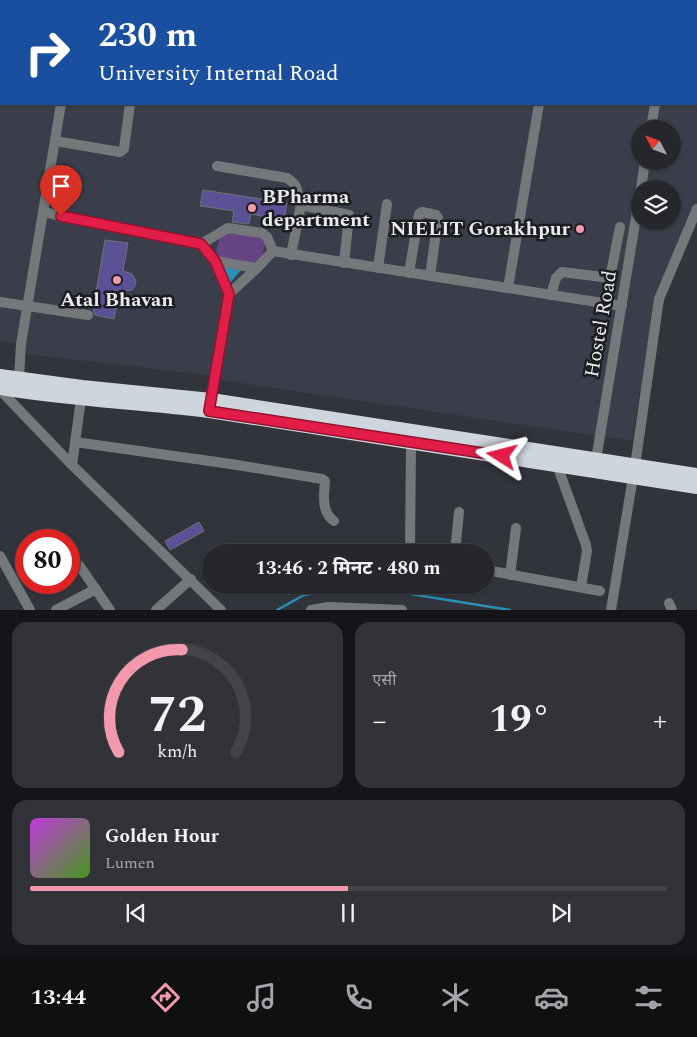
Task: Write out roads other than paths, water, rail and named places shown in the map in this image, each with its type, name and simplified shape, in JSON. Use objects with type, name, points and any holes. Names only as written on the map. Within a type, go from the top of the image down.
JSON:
[{"type":"highway","points":[[0,376],[210,405],[634,471],[697,476]]},
{"type":"highway","points":[[0,389],[81,399],[162,405],[210,405],[410,442],[557,465],[595,465]]},
{"type":"highway","points":[[634,471],[697,487]]},
{"type":"street","points":[[18,379],[21,344],[61,105]]},
{"type":"street","points":[[55,141],[120,152],[124,149],[130,105]]},
{"type":"street","points":[[508,288],[539,105]]},
{"type":"street","points":[[652,120],[655,105]]},
{"type":"street","points":[[217,166],[290,179],[299,192],[298,199],[300,205],[291,254]]},
{"type":"street","points":[[378,268],[388,204]]},
{"type":"street","points":[[300,205],[349,215],[344,263]]},
{"type":"street","points":[[611,610],[660,300],[697,210]]},
{"type":"street","points":[[43,212],[201,244],[215,261],[229,294],[210,405]]},
{"type":"street","points":[[409,273],[420,214],[422,212],[436,215],[438,218],[430,276]]},
{"type":"street","points":[[551,295],[557,276],[562,272],[610,278],[620,227]]},
{"type":"street","points":[[201,244],[228,228],[262,234],[267,237],[273,251]]},
{"type":"street","name":"Hostel Road","points":[[595,465],[634,230]]},
{"type":"street","points":[[273,251],[622,306]]},
{"type":"street","points":[[229,294],[273,251]]},
{"type":"street","points":[[215,261],[257,268]]},
{"type":"street","points":[[0,302],[88,315]]},
{"type":"street","points":[[0,389],[72,465],[221,610]]},
{"type":"street","points":[[72,465],[81,399]]},
{"type":"street","points":[[76,442],[322,478],[325,481],[326,510],[334,521]]},
{"type":"street","points":[[410,442],[410,544]]},
{"type":"street","points":[[557,465],[586,545],[587,551],[581,587]]},
{"type":"street","points":[[456,544],[459,512]]},
{"type":"street","points":[[510,574],[516,528]]},
{"type":"street","points":[[0,556],[30,610]]},
{"type":"street","points":[[80,565],[110,610]]},
{"type":"street","points":[[494,571],[600,590]]},
{"type":"street","points":[[156,610],[191,579]]},
{"type":"street","points":[[56,610],[96,589]]},
{"type":"street","points":[[311,610],[328,607],[396,609]]},
{"type":"water","points":[[223,267],[241,270],[230,283]]},
{"type":"waterway","points":[[277,610],[304,595],[373,588],[510,610]]},
{"type":"place","name":"BPharma department","points":[[252,208]]},
{"type":"place","name":"NIELIT Gorakhpur","points":[[580,229]]},
{"type":"place","name":"Atal Bhavan","points":[[117,280]]}]
